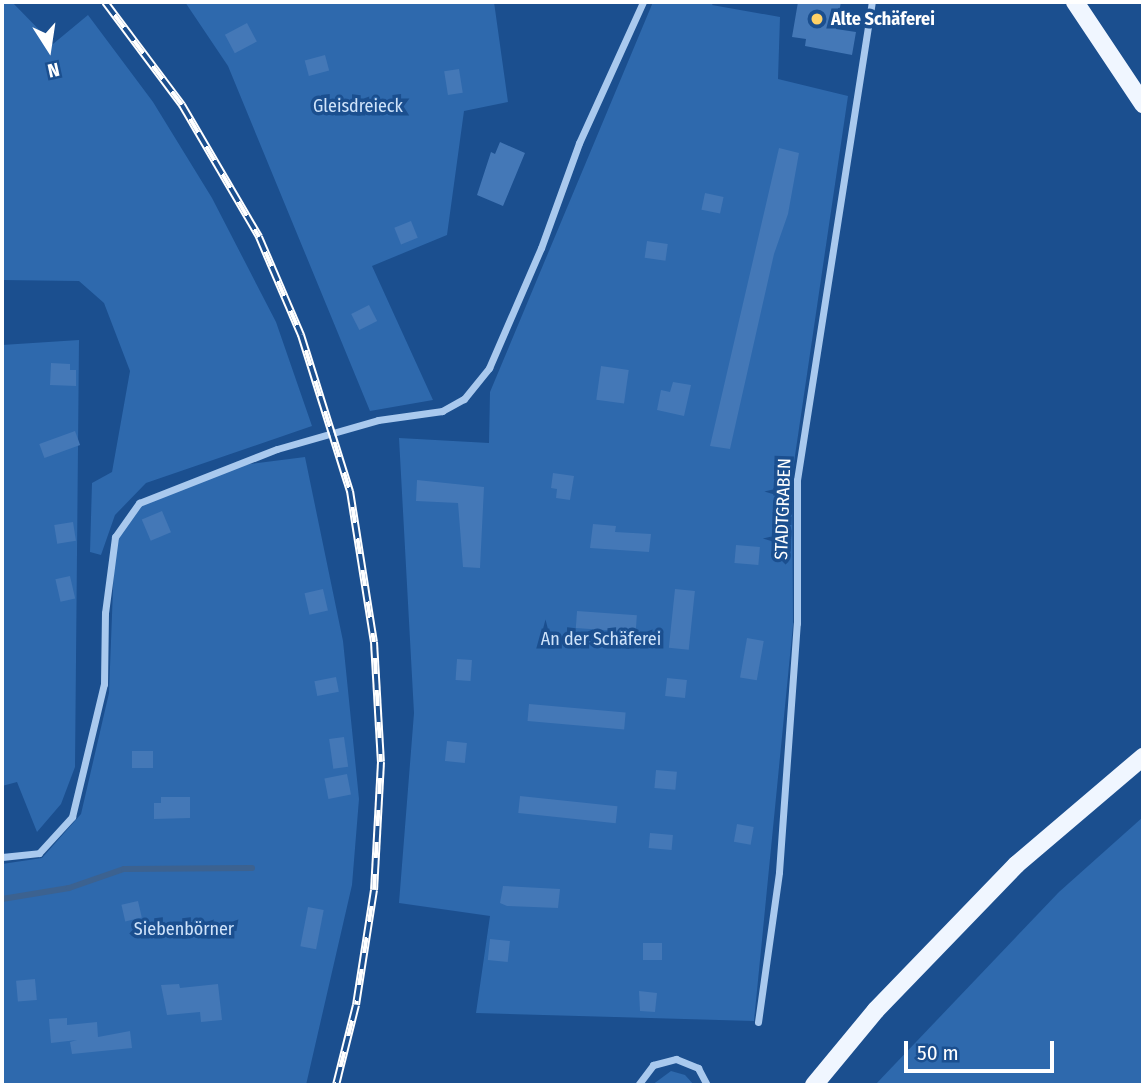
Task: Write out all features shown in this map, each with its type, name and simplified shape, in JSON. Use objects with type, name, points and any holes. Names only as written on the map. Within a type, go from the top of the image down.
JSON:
[{"type":"main road","points":[[1075,2],[1143,104]]},
{"type":"main road","points":[[814,1085],[876,1010],[1016,865],[1143,757]]},
{"type":"street","points":[[2,857],[39,853],[72,817],[104,684],[105,613],[115,537],[139,503],[277,449],[378,420],[442,411],[464,399],[489,368],[541,248],[579,143],[643,2]]},
{"type":"street","name":"STADTGRABEN","points":[[758,1022],[779,872],[795,651],[797,480],[872,2]]},
{"type":"street","points":[[638,1085],[653,1065],[676,1059],[698,1068],[707,1085]]},
{"type":"green space","points":[[2,2],[12,2],[53,44],[88,15],[153,102],[212,198],[276,322],[312,426],[146,483],[115,515],[101,555],[90,552],[92,483],[112,472],[130,371],[104,303],[79,281],[2,280]]},
{"type":"green space","name":"Gleisdreieck","points":[[185,2],[494,2],[508,102],[464,111],[447,235],[372,266],[433,400],[370,411],[228,66]]},
{"type":"green space","name":"An der Schäferei","points":[[653,2],[714,2],[712,5],[780,17],[778,79],[848,96],[792,476],[793,625],[754,1021],[476,1013],[490,916],[399,903],[414,713],[399,438],[489,443],[490,392]]},
{"type":"green space","points":[[79,340],[75,767],[61,804],[37,832],[17,782],[2,786],[2,345]]},
{"type":"green space","name":"Siebenbörner","points":[[305,457],[343,641],[359,799],[352,885],[306,1085],[2,1085],[2,864],[42,858],[81,814],[109,693],[115,537],[139,504],[226,467]]},
{"type":"green space","points":[[1143,817],[1143,1085],[875,1085],[1059,892]]},
{"type":"green space","points":[[671,1071],[685,1075],[694,1085],[652,1085]]},
{"type":"building","name":"Alte Schäferei","points":[[798,2],[841,2],[836,29],[856,32],[852,55],[805,46],[806,39],[792,37]]},
{"type":"building","points":[[247,23],[257,42],[235,53],[225,35]]},
{"type":"building","points":[[325,55],[329,70],[309,76],[305,60]]},
{"type":"building","points":[[459,69],[463,93],[448,95],[444,71]]},
{"type":"building","points":[[500,142],[525,153],[503,206],[477,195],[491,152],[495,154]]},
{"type":"building","points":[[779,148],[799,153],[788,214],[774,254],[730,449],[710,446]]},
{"type":"building","points":[[705,193],[724,197],[720,214],[701,210]]},
{"type":"building","points":[[411,221],[418,238],[401,244],[394,228]]},
{"type":"building","points":[[647,241],[668,244],[665,261],[645,258]]},
{"type":"building","points":[[369,305],[377,321],[359,330],[351,314]]},
{"type":"building","points":[[51,363],[70,364],[70,370],[76,370],[76,386],[50,385]]},
{"type":"building","points":[[601,366],[629,370],[624,404],[596,400]]},
{"type":"building","points":[[673,382],[691,385],[684,416],[657,410],[661,390],[670,392]]},
{"type":"building","points":[[75,431],[80,445],[44,458],[39,444]]},
{"type":"building","points":[[553,473],[574,476],[570,500],[556,498],[557,489],[551,488]]},
{"type":"building","points":[[417,480],[484,487],[480,568],[463,567],[458,503],[416,501]]},
{"type":"building","points":[[162,511],[171,532],[151,541],[142,520]]},
{"type":"building","points":[[73,522],[76,541],[57,544],[54,525]]},
{"type":"building","points":[[593,524],[616,526],[615,532],[651,534],[649,552],[590,548]]},
{"type":"building","points":[[736,545],[760,547],[758,565],[734,563]]},
{"type":"building","points":[[70,576],[75,598],[61,602],[55,579]]},
{"type":"building","points":[[323,589],[328,610],[309,615],[304,593]]},
{"type":"building","points":[[675,589],[695,591],[689,650],[669,648]]},
{"type":"building","points":[[577,611],[637,615],[636,632],[576,628]]},
{"type":"building","points":[[747,638],[764,641],[757,680],[740,677]]},
{"type":"building","points":[[457,659],[472,660],[470,681],[456,680]]},
{"type":"building","points":[[336,677],[339,692],[317,696],[314,681]]},
{"type":"building","points":[[667,678],[687,680],[685,698],[665,696]]},
{"type":"building","points":[[529,704],[626,712],[624,729],[528,721]]},
{"type":"building","points":[[344,737],[348,767],[333,769],[329,739]]},
{"type":"building","points":[[447,741],[467,743],[465,763],[445,761]]},
{"type":"building","points":[[132,751],[153,751],[153,768],[132,768]]},
{"type":"building","points":[[656,770],[677,772],[675,790],[654,788]]},
{"type":"building","points":[[347,774],[351,795],[328,799],[324,778]]},
{"type":"building","points":[[520,796],[617,806],[616,823],[518,813]]},
{"type":"building","points":[[161,797],[190,797],[190,818],[154,819],[154,803],[161,803]]},
{"type":"building","points":[[737,824],[754,827],[751,845],[734,842]]},
{"type":"building","points":[[650,833],[673,835],[672,850],[649,848]]},
{"type":"building","points":[[503,886],[560,889],[558,908],[507,906],[500,903]]},
{"type":"building","points":[[138,901],[142,918],[125,921],[121,905]]},
{"type":"building","points":[[308,907],[324,910],[316,949],[300,946]]},
{"type":"building","points":[[490,939],[510,941],[508,962],[488,960]]},
{"type":"building","points":[[643,943],[662,943],[662,960],[643,960]]},
{"type":"building","points":[[35,979],[37,1000],[18,1002],[16,981]]},
{"type":"building","points":[[179,984],[180,988],[218,984],[222,1020],[201,1022],[200,1012],[167,1015],[161,985]]},
{"type":"building","points":[[639,991],[657,993],[655,1012],[640,1011]]},
{"type":"building","points":[[67,1018],[67,1025],[97,1022],[98,1037],[130,1031],[132,1048],[72,1054],[70,1042],[77,1040],[51,1043],[49,1019]]},
{"type":"waterway","name":"Siebenbörner","points":[[2,899],[69,888],[124,869],[252,868]]},
{"type":"railway","points":[[105,2],[182,105],[259,237],[301,335],[350,491],[374,642],[381,762],[374,890],[356,1005],[336,1085]]},
{"type":"place","name":"Alte Schäferei","points":[[817,19]]}]
